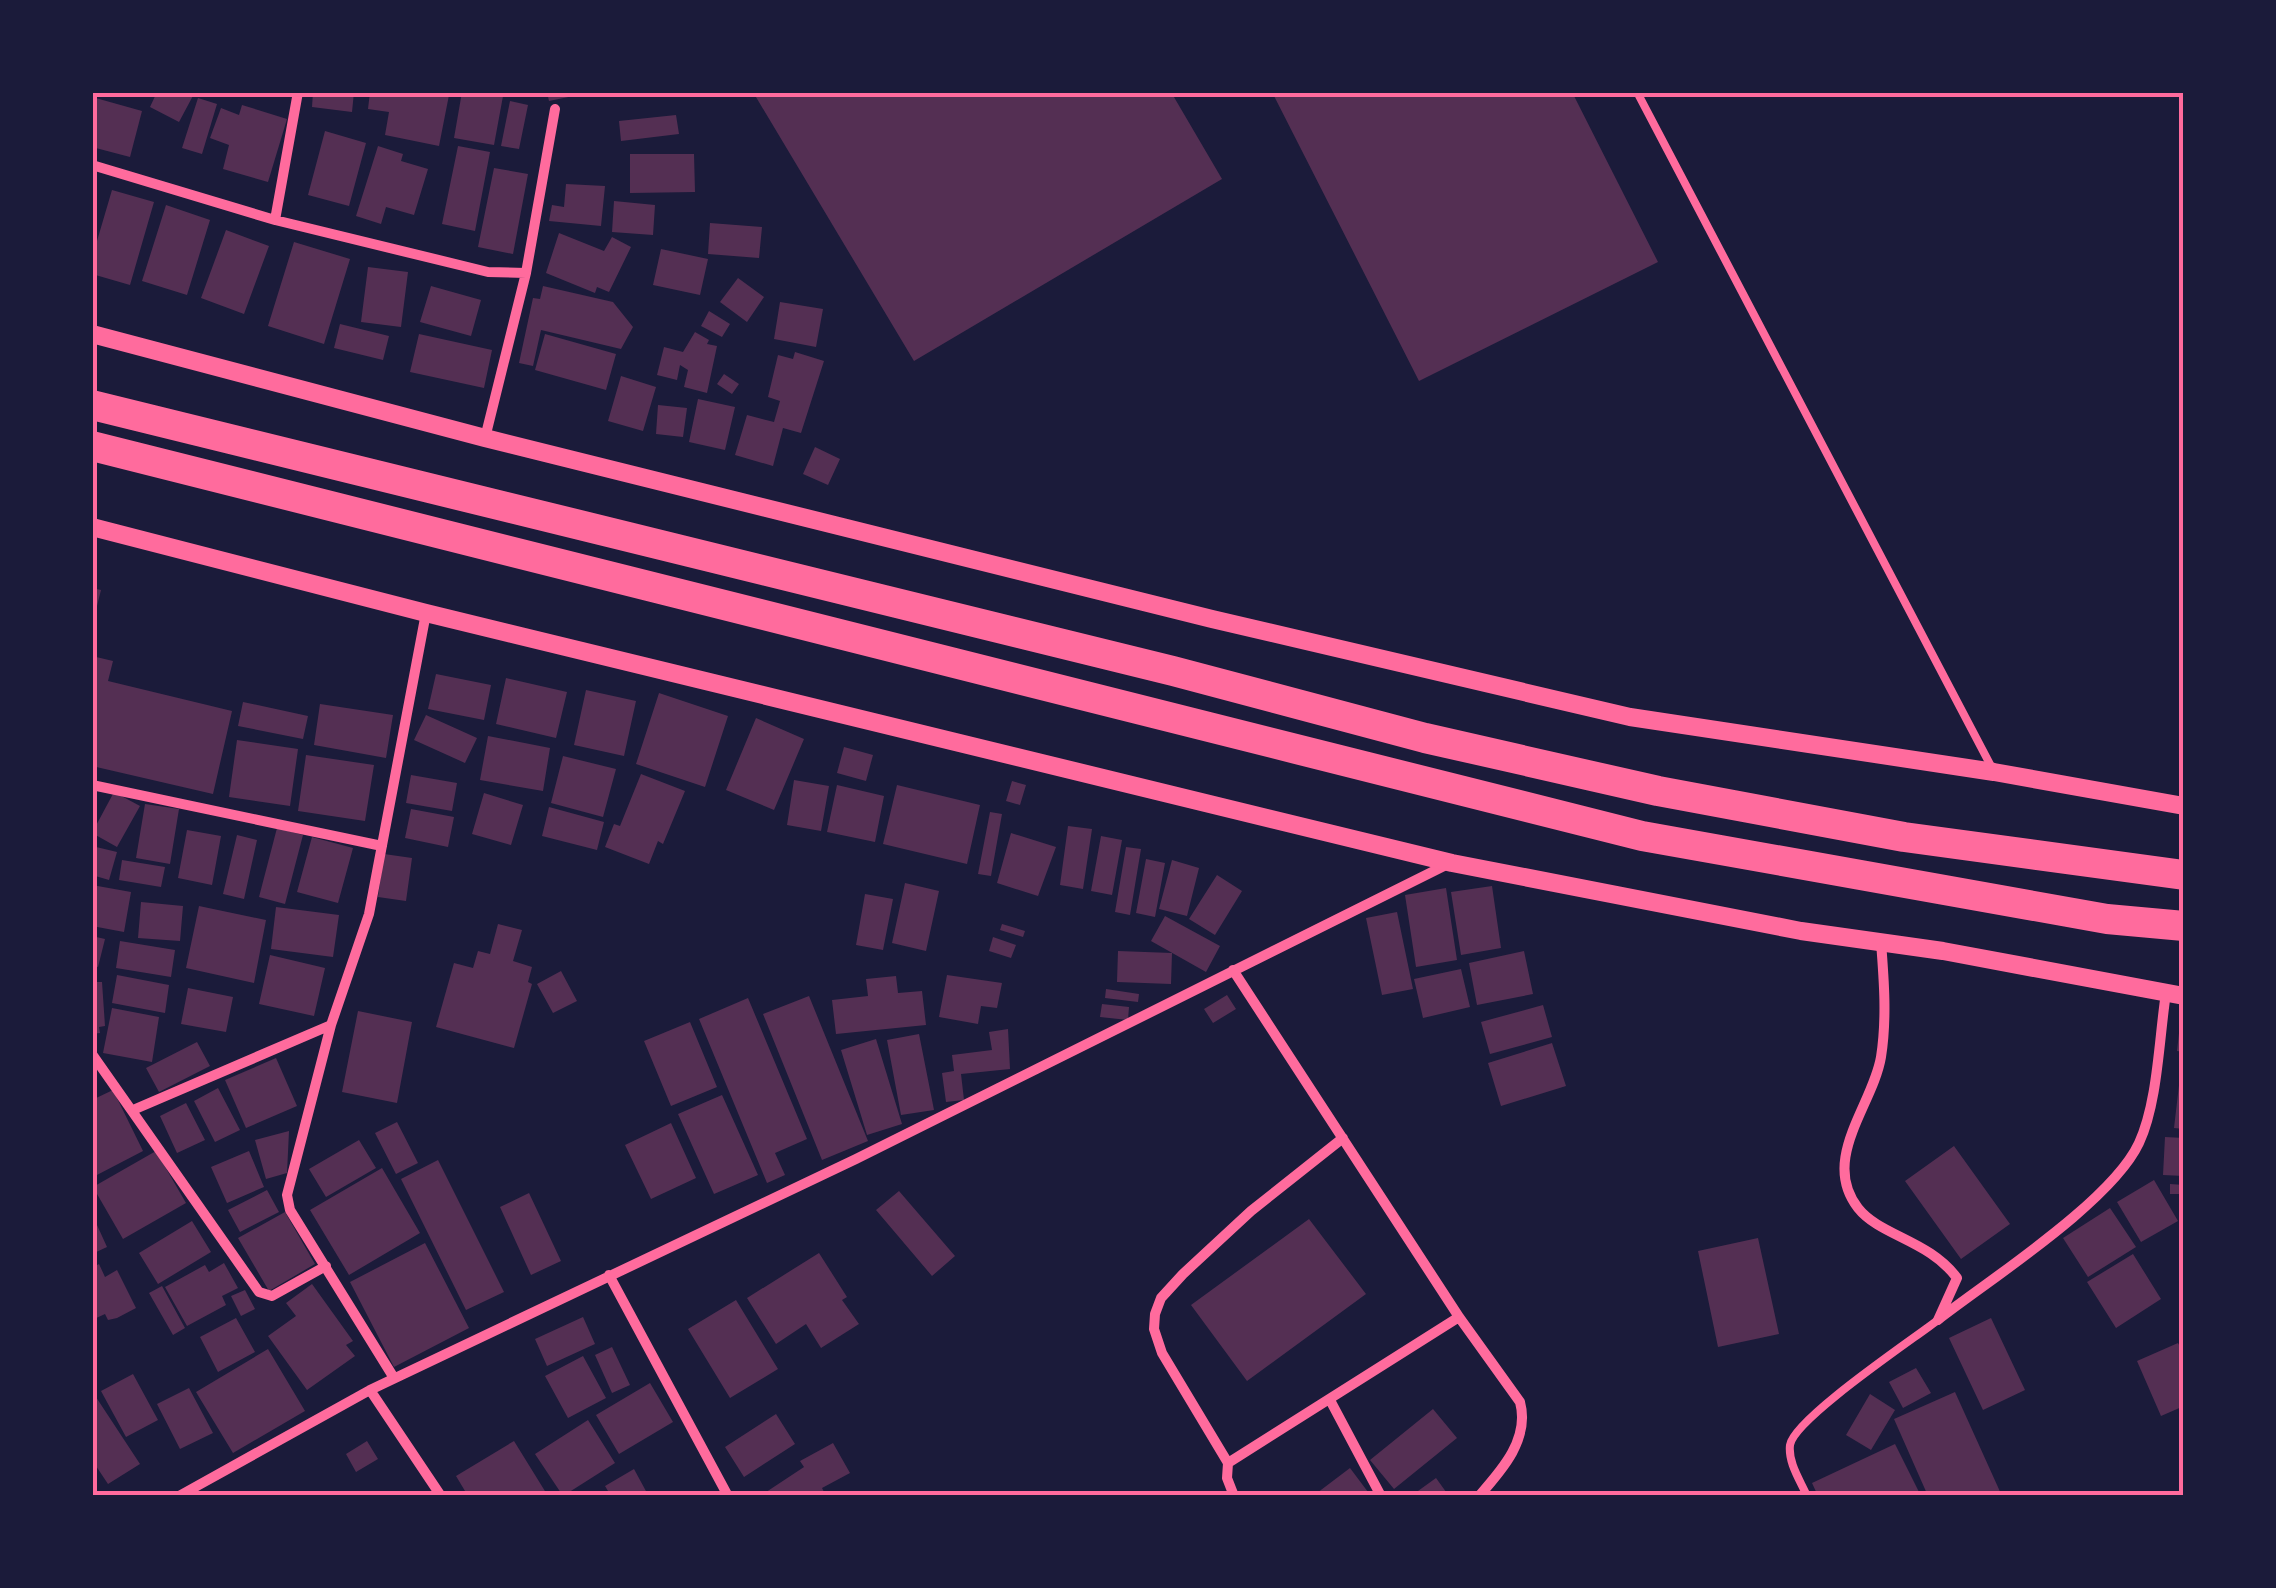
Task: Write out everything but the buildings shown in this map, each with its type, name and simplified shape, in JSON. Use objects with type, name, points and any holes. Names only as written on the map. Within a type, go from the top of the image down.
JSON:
[{"type":"highway","points":[[92,405],[1173,671],[1426,738],[1638,787],[1904,837],[2184,875]]},
{"type":"highway","points":[[92,446],[1642,836],[2107,919],[2184,926]]},
{"type":"street","points":[[275,220],[298,92]]},
{"type":"street","points":[[485,438],[526,273],[554,109]]},
{"type":"street","points":[[92,165],[275,220],[488,272],[526,273]]},
{"type":"street","points":[[92,334],[485,438],[1212,619],[1630,716],[1994,772],[2184,806]]},
{"type":"street","points":[[92,527],[426,613],[1452,862],[1800,931],[2098,978],[2174,994],[2150,1106],[2139,1142],[2120,1172],[2088,1204],[1938,1320]]},
{"type":"street","points":[[394,1378],[290,1210],[287,1194],[332,1026],[369,914],[426,613]]},
{"type":"street","points":[[92,785],[382,846]]},
{"type":"street","points":[[178,1496],[394,1378],[856,1160],[1452,862]]},
{"type":"street","points":[[1882,942],[1884,1032],[1880,1062],[1850,1138],[1845,1172],[1851,1195],[1867,1217],[1933,1253],[1957,1278],[1938,1320]]},
{"type":"street","points":[[1233,970],[1459,1317],[1520,1402],[1523,1415],[1518,1441],[1479,1496]]},
{"type":"street","points":[[134,1110],[332,1026]]},
{"type":"street","points":[[92,1054],[260,1292],[272,1296],[326,1266]]},
{"type":"street","points":[[1234,1496],[1228,1462],[1162,1353],[1154,1329],[1155,1314],[1161,1298],[1182,1274],[1251,1211],[1344,1138]]},
{"type":"street","points":[[610,1275],[728,1496]]},
{"type":"street","points":[[1228,1462],[1459,1317]]},
{"type":"street","points":[[370,1390],[440,1496]]},
{"type":"street","points":[[1330,1400],[1381,1496]]},
{"type":"lane","points":[[1637,92],[1994,772]]},
{"type":"lane","points":[[1808,1496],[1790,1459],[1790,1440],[1809,1417],[1938,1320]]}]
